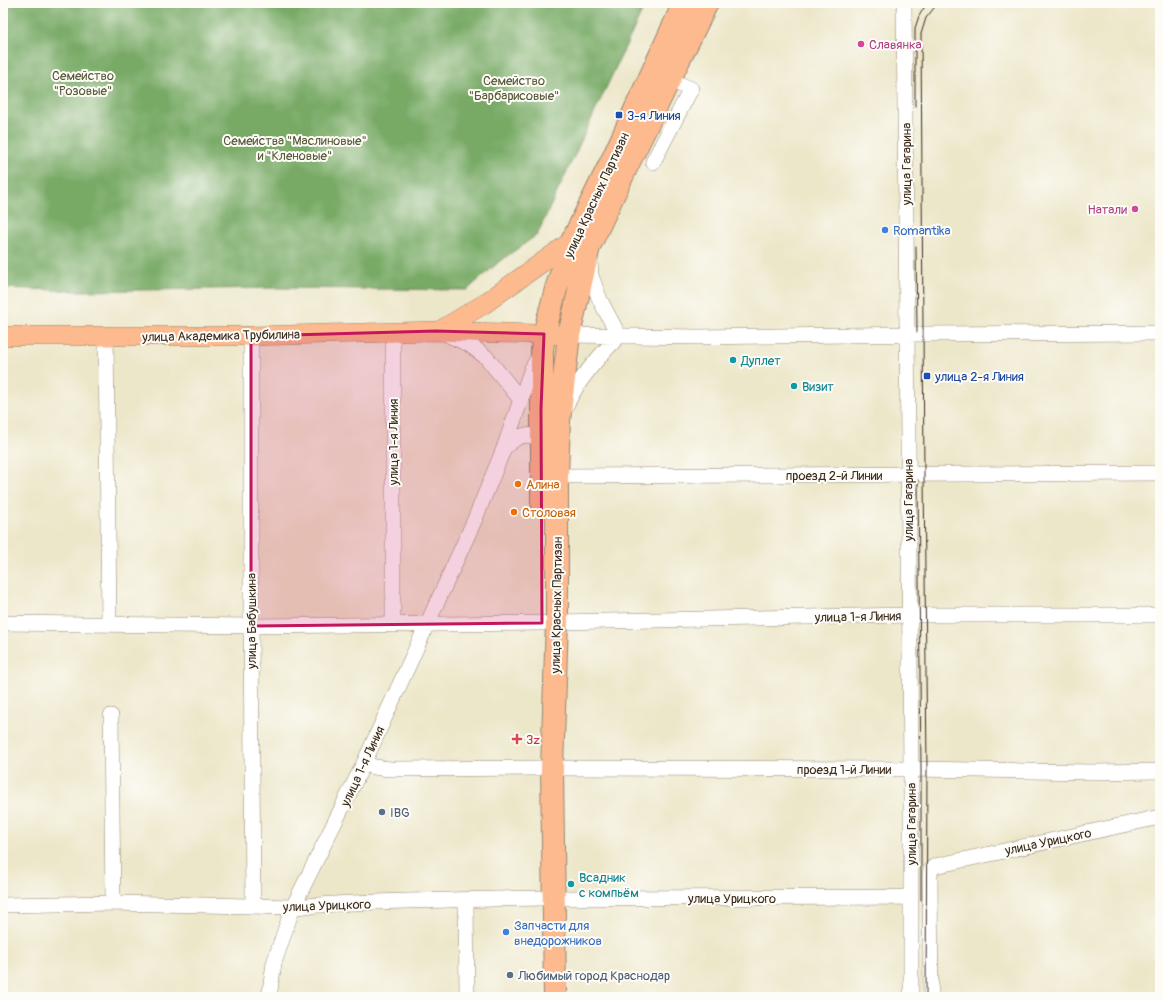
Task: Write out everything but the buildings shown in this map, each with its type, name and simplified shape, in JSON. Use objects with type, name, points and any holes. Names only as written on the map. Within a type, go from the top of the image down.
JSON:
[{"type":"highway","name":"улица Красных Партизан","points":[[543,997],[547,898],[546,768],[549,623],[559,421],[581,244],[613,158],[684,3]]},
{"type":"highway","name":"улица Красных Партизан","points":[[549,623],[542,441],[543,343],[556,289],[628,164],[707,3]]},
{"type":"highway","name":"улица Красных Партизан","points":[[547,898],[555,997]]},
{"type":"main road","name":"улица Академика Трубилина","points":[[439,331],[581,244]]},
{"type":"main road","name":"улица Академика Трубилина","points":[[3,336],[251,336],[439,331],[543,343]]},
{"type":"main road","points":[[543,343],[569,335]]},
{"type":"street","name":"улица Гагарина","points":[[904,3],[912,997]]},
{"type":"street","points":[[653,162],[692,89],[670,80]]},
{"type":"street","points":[[581,244],[600,300],[619,336]]},
{"type":"street","name":"улица Академика Трубилина","points":[[439,331],[470,345],[486,357],[521,400]]},
{"type":"street","name":"улица 1-я Линия","points":[[393,332],[393,624]]},
{"type":"street","points":[[569,335],[698,337],[1160,333]]},
{"type":"street","points":[[106,336],[109,624]]},
{"type":"street","name":"улица Бабушкина","points":[[251,336],[253,906]]},
{"type":"street","points":[[559,421],[568,400],[601,355],[619,336]]},
{"type":"street","name":"улица 1-я Линия","points":[[293,907],[364,763],[475,519],[504,448],[532,368],[543,343]]},
{"type":"street","points":[[504,448],[515,438],[524,435],[536,437],[542,441]]},
{"type":"street","name":"проезд 2-й Линии","points":[[557,476],[1160,473]]},
{"type":"street","name":"улица 1-я Линия","points":[[3,623],[251,626],[549,623],[909,615],[1160,615]]},
{"type":"street","points":[[111,716],[113,903]]},
{"type":"street","name":"проезд 1-й Линии","points":[[364,763],[374,767],[390,769],[546,768],[911,769],[1094,772],[1160,771]]},
{"type":"street","name":"улица Урицкого","points":[[935,866],[1160,817]]},
{"type":"street","name":"улица Гагарина","points":[[931,997],[930,875],[931,869],[935,866]]},
{"type":"street","name":"улица Урицкого","points":[[3,905],[113,903],[293,907],[547,898],[911,897]]},
{"type":"street","points":[[466,900],[467,997]]},
{"type":"street","points":[[269,997],[274,963],[293,907]]},
{"type":"highlighted area","points":[[436,331],[544,334],[541,409],[542,623],[251,626],[251,336]]},
{"type":"green space","points":[[3,3],[646,3],[537,235],[500,261],[467,290],[275,288],[79,291],[3,288]]},
{"type":"tram line","points":[[915,106],[915,28],[919,16],[927,3]]},
{"type":"tram line","points":[[926,997],[927,769],[921,34],[926,18],[938,3]]},
{"type":"tram line","points":[[916,246],[917,332]]},
{"type":"tram line","points":[[918,480],[921,900]]},
{"type":"place","name":"Славянка","points":[[861,44]]},
{"type":"place","name":"3-я Линия","points":[[619,115]]},
{"type":"place","name":"Натали","points":[[1135,209]]},
{"type":"place","name":"Romantika","points":[[885,230]]},
{"type":"place","name":"Дуплет","points":[[733,360]]},
{"type":"place","name":"улица 2-я Линия","points":[[927,376]]},
{"type":"place","name":"Визит","points":[[794,386]]},
{"type":"place","name":"Алина","points":[[518,484]]},
{"type":"place","name":"Столовая","points":[[514,512]]},
{"type":"place","name":"3z","points":[[517,739]]},
{"type":"place","name":"IBG","points":[[382,812]]},
{"type":"place","name":"Всадник с компьём","points":[[571,884]]},
{"type":"place","name":"Запчасти для внедорожников","points":[[506,932]]},
{"type":"place","name":"Любимый город Краснодар","points":[[510,975]]},
{"type":"park label","name":"Семейство \"Розовые\"","points":[[83,82]]},
{"type":"park label","name":"Семейство \"Барбарисовые\"","points":[[514,88]]},
{"type":"park label","name":"Семейства \"Маслиновые\" и \"Кленовые\"","points":[[295,148]]}]
